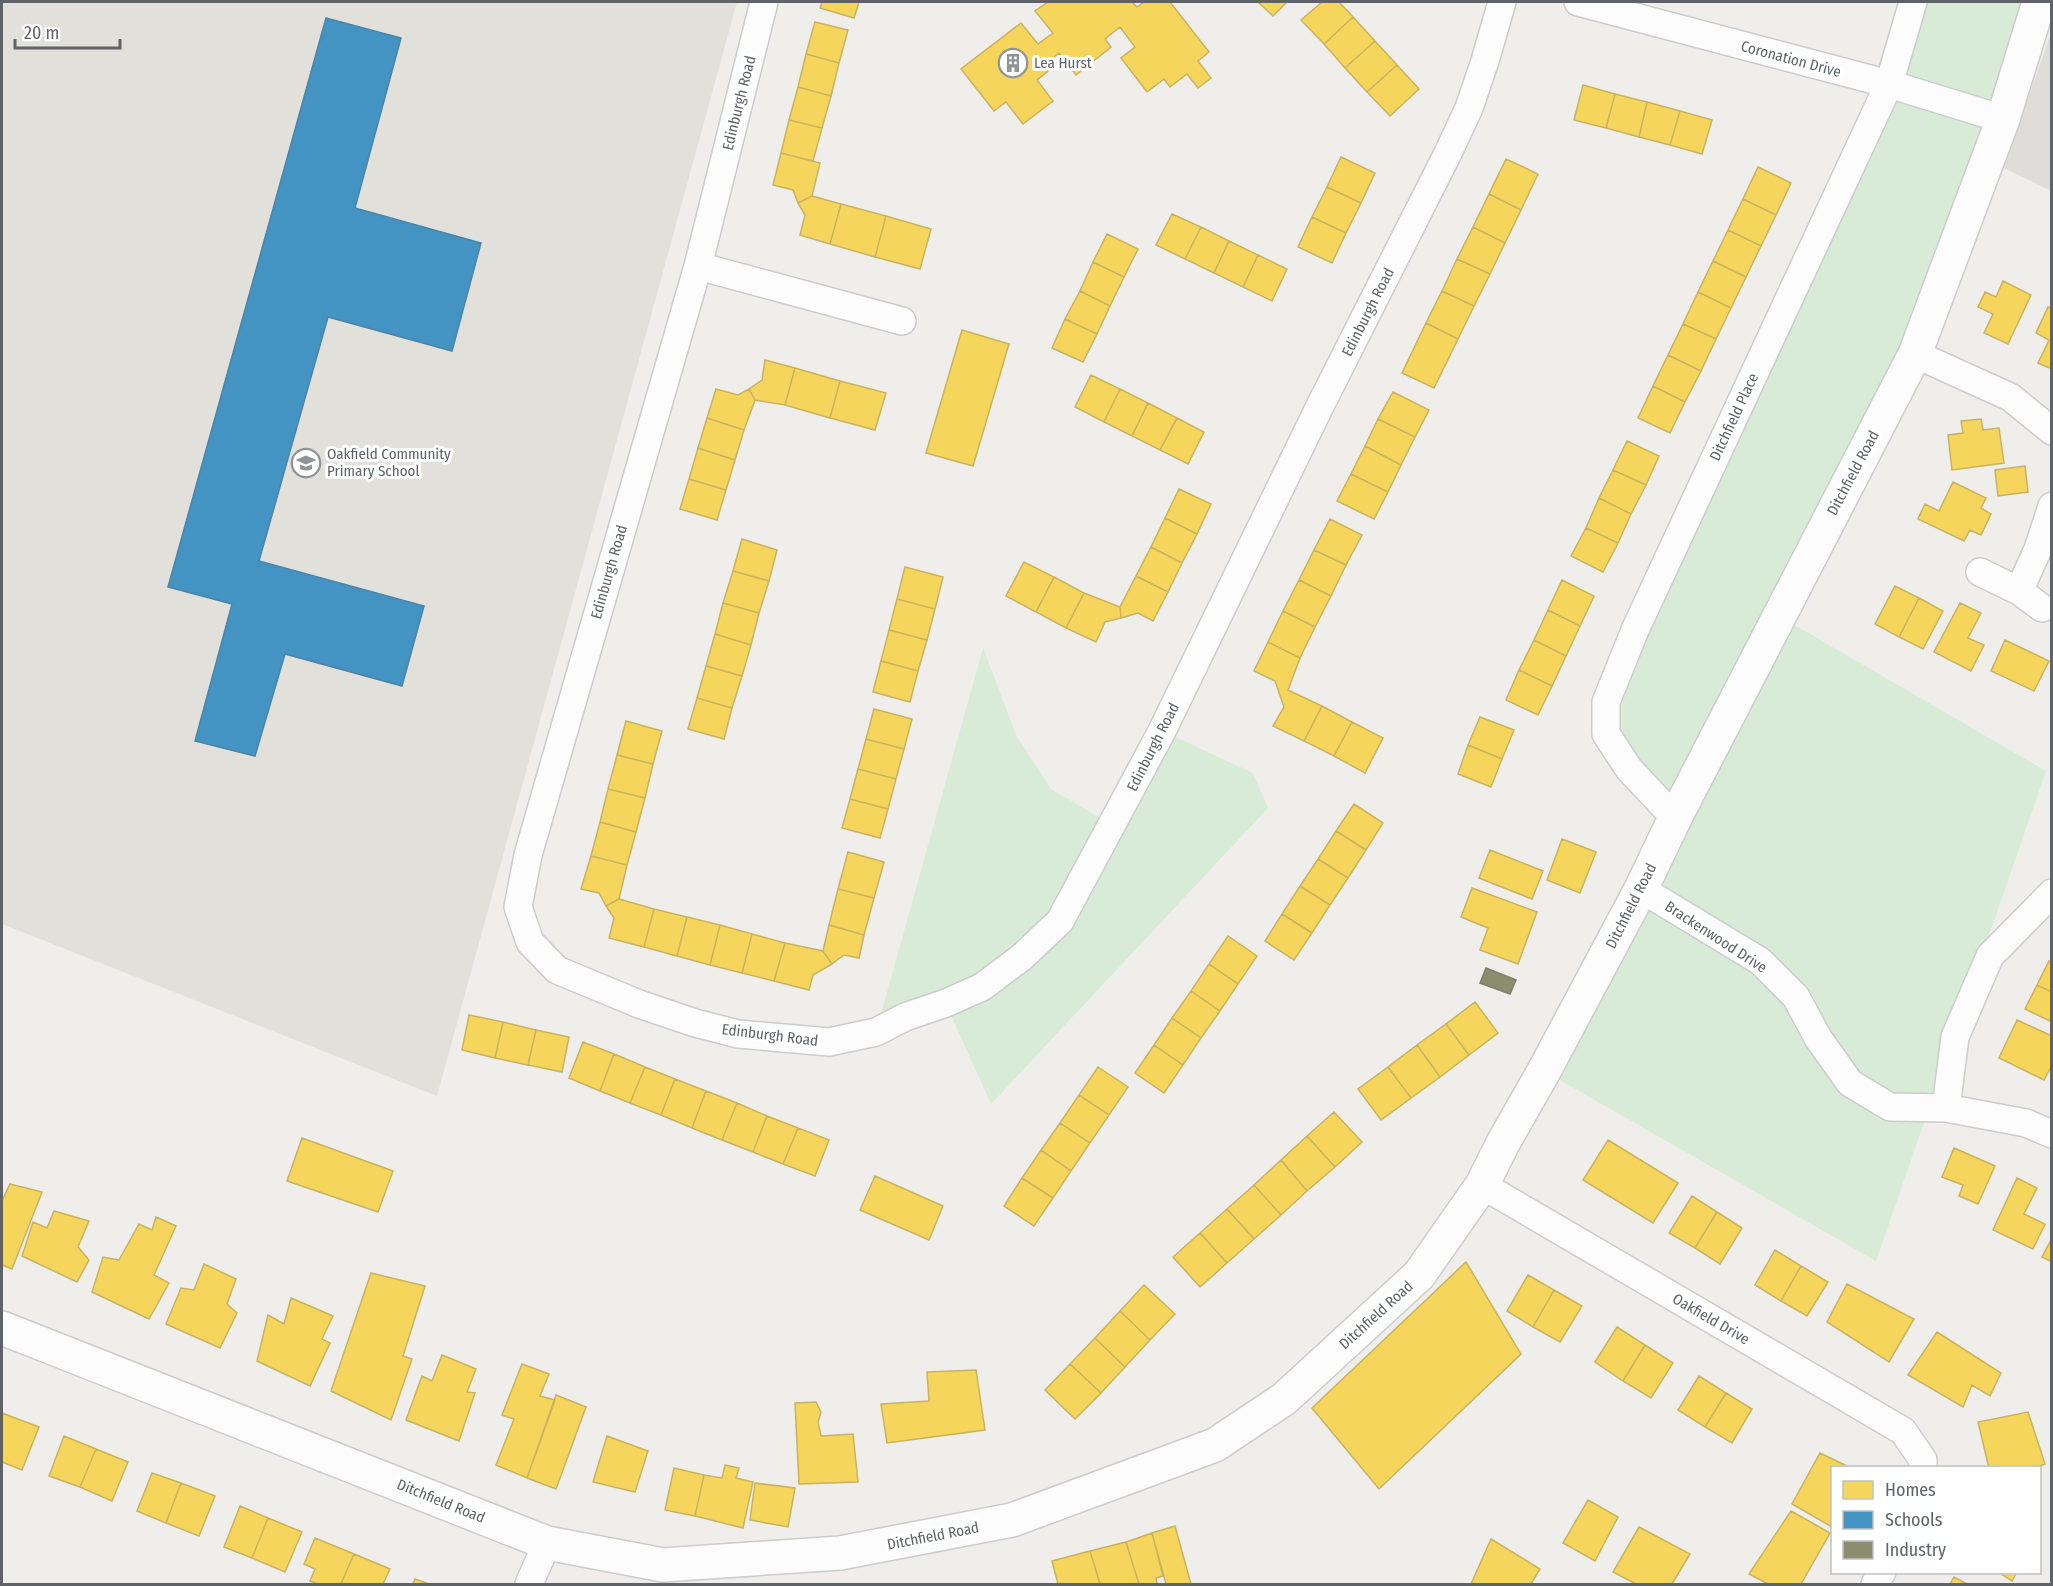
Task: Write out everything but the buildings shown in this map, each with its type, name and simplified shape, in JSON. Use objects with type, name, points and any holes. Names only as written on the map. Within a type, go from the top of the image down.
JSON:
[{"type":"street","name":"Edinburgh Road","points":[[764,2],[698,266],[531,844],[518,907],[530,942],[557,970],[639,1004],[694,1023],[738,1034],[829,1042],[876,1032],[906,1017],[946,1004],[982,987],[1022,957],[1060,921],[1162,731],[1319,408],[1448,153],[1469,108],[1502,2]]},
{"type":"street","name":"Coronation Drive","points":[[1578,2],[1889,84],[2003,119]]},
{"type":"street","name":"Ditchfield Place","points":[[1675,818],[1629,769],[1606,734],[1606,702],[1635,630],[1889,84],[1912,2]]},
{"type":"street","name":"Ditchfield Road","points":[[2,1328],[547,1543],[664,1575],[840,1553],[1012,1520],[1215,1445],[1284,1399],[1419,1275],[1482,1185],[1641,889],[1675,818],[1915,354],[2003,119],[2039,2]]},
{"type":"street","points":[[698,266],[902,321]]},
{"type":"street","points":[[1915,354],[2010,397],[2052,431]]},
{"type":"street","points":[[2019,591],[2038,549],[2052,506]]},
{"type":"street","points":[[1980,572],[2019,591],[2042,608]]},
{"type":"street","name":"Brackenwood Drive","points":[[1641,889],[1760,962],[1796,997],[1818,1038],[1850,1083],[1890,1107],[1946,1108],[2026,1123],[2052,1134]]},
{"type":"street","points":[[1946,1108],[1955,1037],[1990,956],[2052,893]]},
{"type":"street","name":"Oakfield Drive","points":[[1482,1185],[1903,1431],[1923,1460],[1923,1466]]},
{"type":"street","points":[[529,1584],[547,1543]]},
{"type":"shaded area","name":"Oakfield Community Primary School","points":[[2,2],[737,2],[437,1096],[2,924]]},
{"type":"shaded area","points":[[2051,33],[2052,191],[2004,168]]},
{"type":"green space","points":[[1911,2],[2037,2],[2003,119],[1779,616],[2046,771],[1876,1261],[1544,1071],[1674,818],[1606,734],[1635,630]]},
{"type":"green space","points":[[983,648],[1016,735],[1051,789],[1112,825],[1162,731],[1253,773],[1268,808],[991,1104],[946,1004],[876,1032]]},
{"type":"place","name":"Lea Hurst","points":[[1013,63]]},
{"type":"place","name":"Oakfield Community Primary School","points":[[306,463]]}]
